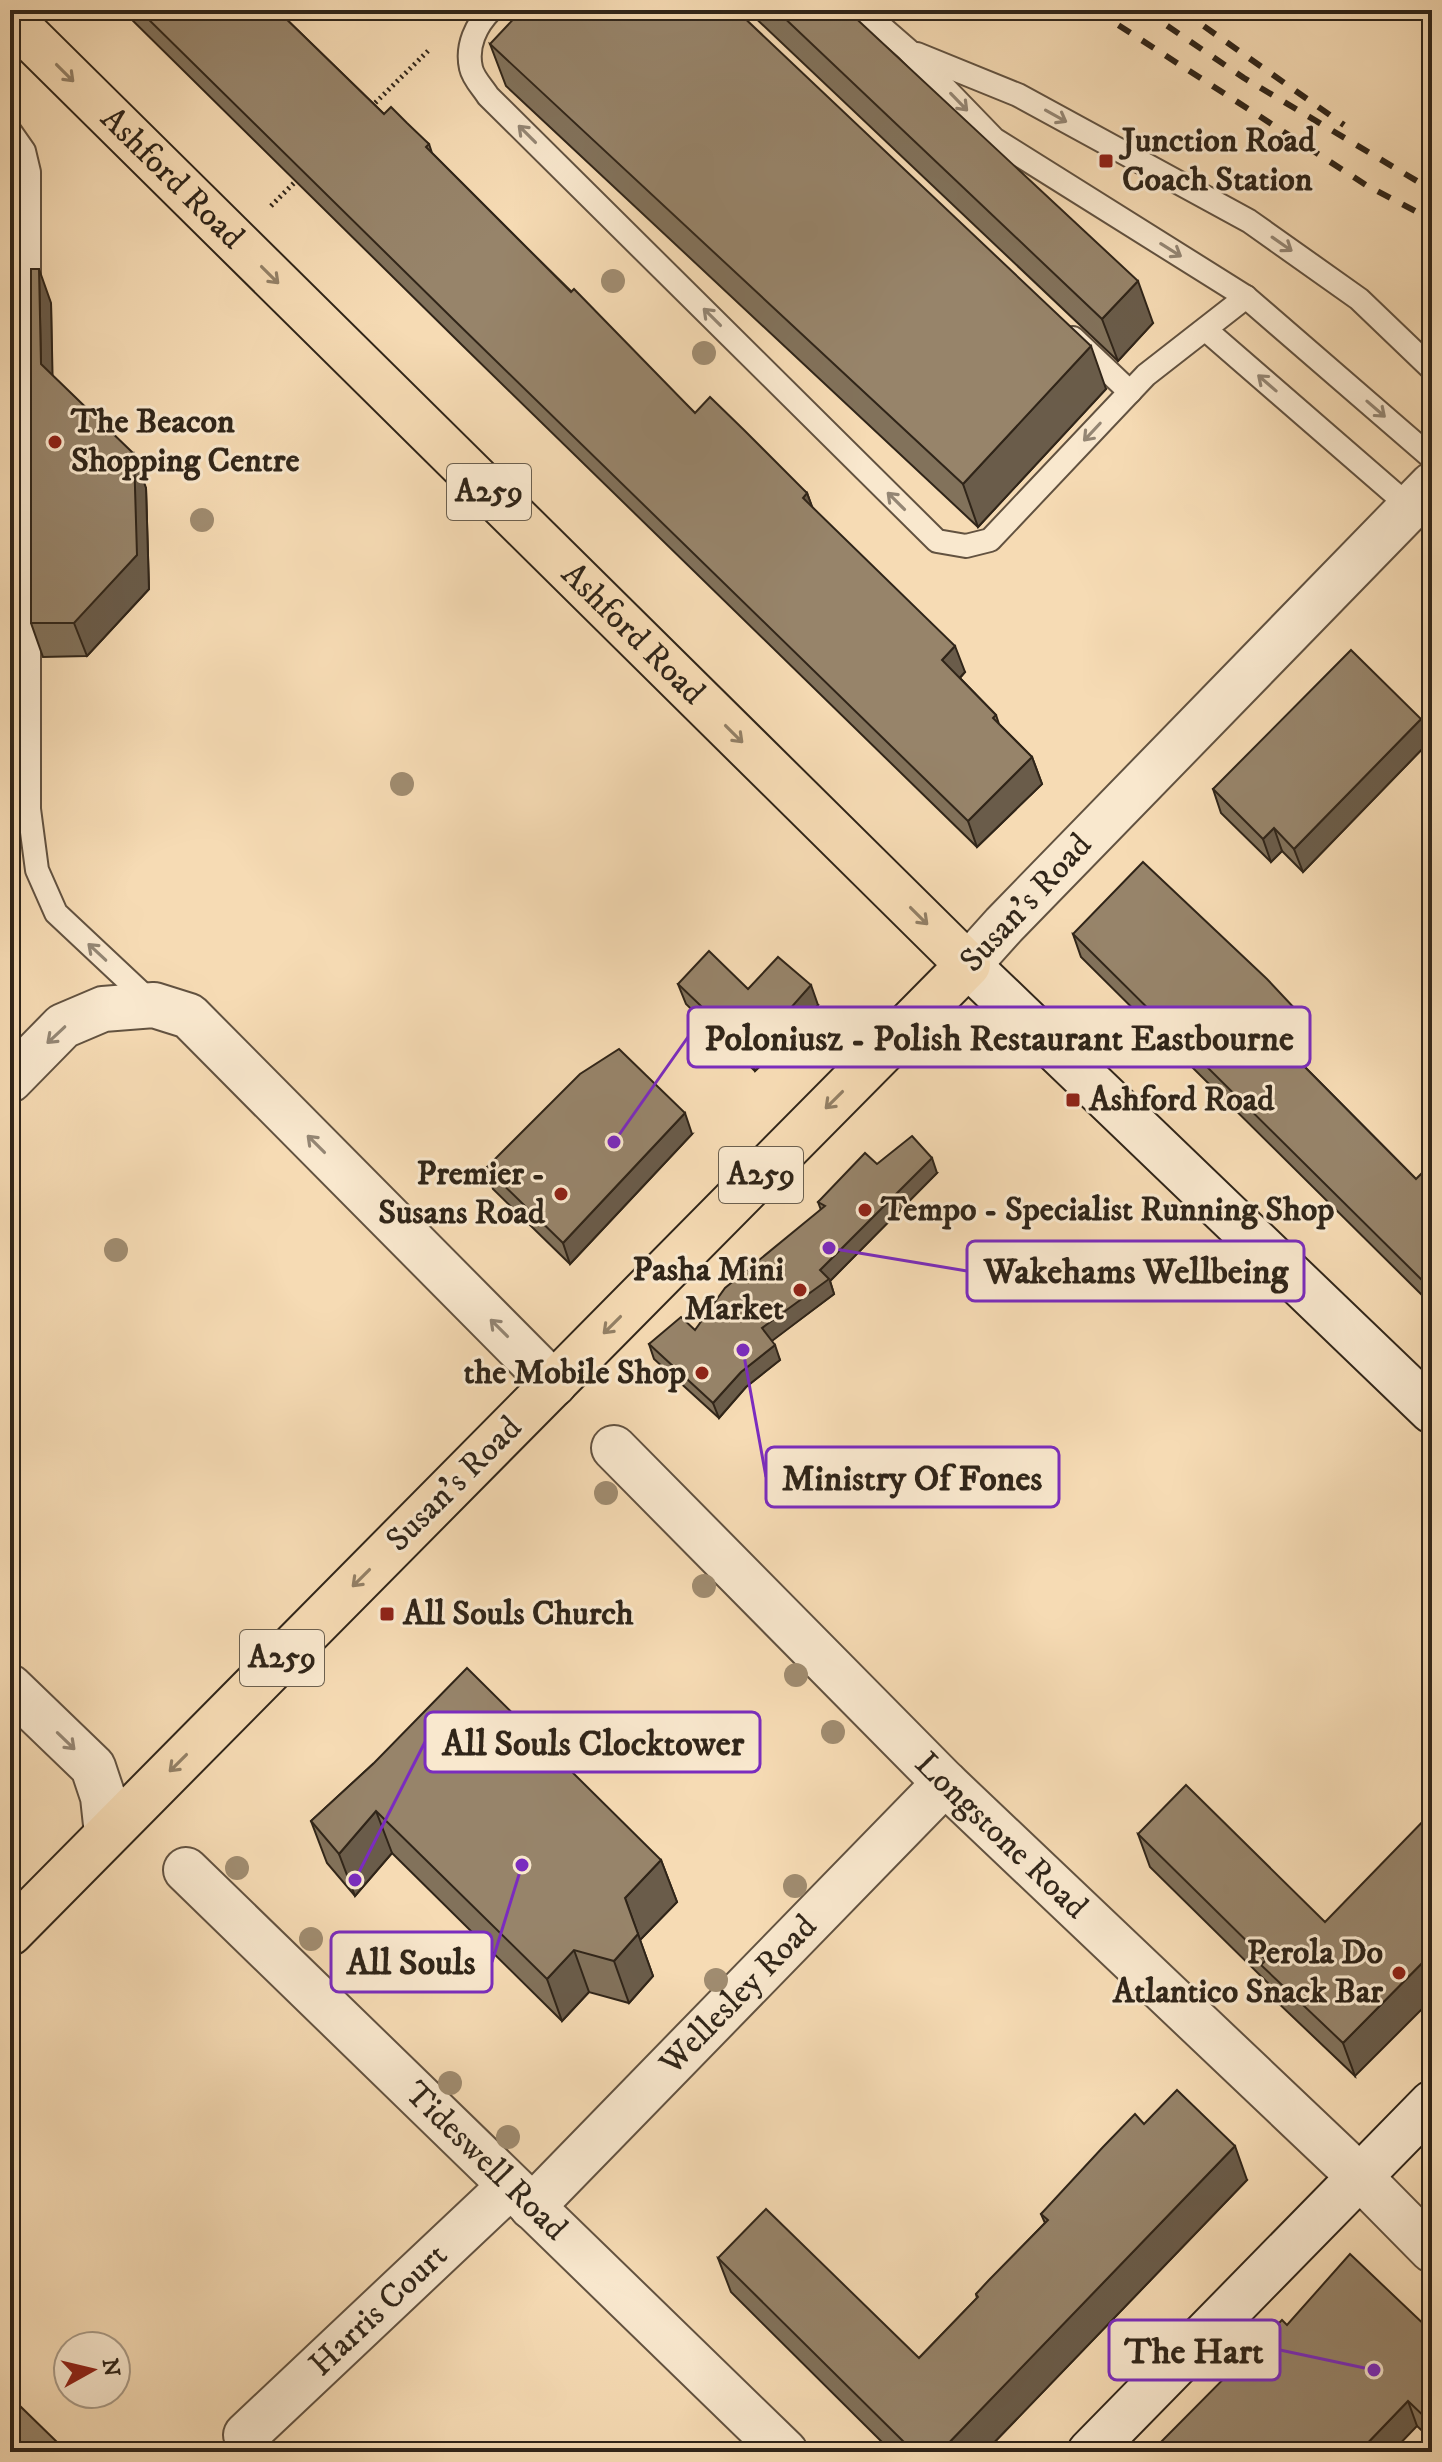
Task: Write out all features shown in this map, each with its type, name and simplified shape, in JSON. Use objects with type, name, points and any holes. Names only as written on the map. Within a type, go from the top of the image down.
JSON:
[{"type":"main road","name":"Ashford Road","points":[[10,18],[968,965]]},
{"type":"main road","name":"Susan's Road","points":[[10,1933],[968,965]]},
{"type":"street","name":"Susan's Road","points":[[968,965],[1421,496]]},
{"type":"street","name":"Ashford Road","points":[[968,965],[1432,1411]]},
{"type":"street","points":[[10,1080],[63,1026],[103,1009],[154,1005],[189,1016],[554,1384]]},
{"type":"street","name":"Longstone Road","points":[[614,1448],[945,1783],[1360,2177],[1432,2250]]},
{"type":"street","points":[[10,1687],[93,1767],[103,1797],[107,1834]]},
{"type":"street","name":"Wellesley Road","points":[[521,2197],[945,1783]]},
{"type":"street","name":"Tideswell Road","points":[[186,1870],[785,2452]]},
{"type":"street","points":[[1090,2452],[1432,2103]]},
{"type":"street","name":"Harris Court","points":[[246,2444],[521,2197]]},
{"type":"lane","points":[[491,10],[481,20],[470,45],[471,71],[488,96],[937,541],[966,546],[990,540],[1138,384],[1246,297]]},
{"type":"lane","points":[[862,10],[908,50],[994,139],[1246,297],[1432,458]]},
{"type":"lane","points":[[908,50],[1018,95],[1249,221],[1359,299],[1432,369]]},
{"type":"lane","points":[[10,131],[24,151],[29,172],[29,809],[37,870],[56,913],[154,1005]]},
{"type":"lane","points":[[1061,326],[1138,384]]},
{"type":"lane","points":[[1206,330],[1421,496]]},
{"type":"path","points":[[368,110],[443,36],[470,45]]},
{"type":"path","points":[[271,206],[303,174]]},
{"type":"building","points":[[139,10],[277,10],[384,114],[391,107],[429,144],[426,147],[571,292],[574,289],[695,413],[710,397],[744,430],[807,493],[803,498],[955,646],[942,660],[1032,757],[968,821]]},
{"type":"building","points":[[522,10],[736,10],[1091,346],[963,484],[490,44]]},
{"type":"building","points":[[776,10],[847,10],[1138,281],[1102,319]]},
{"type":"building","points":[[31,269],[39,269],[41,364],[134,454],[137,555],[74,623],[31,623]]},
{"type":"building","points":[[1351,650],[1421,719],[1294,849],[1274,828],[1263,839],[1213,789]]},
{"type":"building","points":[[1143,862],[1298,1012],[1274,1036],[1416,1179],[1424,1171],[1432,1179],[1432,1290],[1073,934]]},
{"type":"building","points":[[709,951],[748,989],[778,957],[811,985],[748,1051],[678,984]]},
{"type":"building","points":[[619,1049],[685,1113],[563,1243],[486,1168],[580,1074]]},
{"type":"building","points":[[912,1136],[932,1158],[820,1270],[829,1279],[762,1328],[775,1345],[741,1372],[713,1403],[649,1344],[681,1317],[695,1330],[725,1288],[825,1206],[818,1202],[865,1153],[877,1164]]},
{"type":"building","points":[[467,1668],[661,1860],[625,1898],[638,1934],[614,1961],[574,1950],[547,1979],[376,1811],[339,1854],[311,1821],[373,1764]]},
{"type":"building","points":[[1432,1756],[1432,1774],[1423,1765]]},
{"type":"building","points":[[1186,1785],[1325,1922],[1432,1812],[1432,1953],[1343,2043],[1261,1965],[1266,1960],[1138,1834]]},
{"type":"building","points":[[1177,2090],[1235,2146],[940,2452],[914,2452],[718,2258],[766,2209],[919,2358],[1048,2220],[1041,2214],[1103,2147],[1135,2114],[1144,2124]]},
{"type":"building","points":[[1350,2254],[1432,2332],[1432,2424],[1408,2401],[1359,2452],[1151,2452],[1282,2320],[1287,2325]]},
{"type":"building","points":[[10,2406],[16,2412],[21,2407],[59,2444],[50,2452],[10,2452]]},
{"type":"railway","points":[[1095,10],[1366,185],[1432,220]]},
{"type":"railway","points":[[1144,10],[1244,78],[1432,190]]},
{"type":"railway","points":[[1181,10],[1344,125]]},
{"type":"place","name":"Junction Road Coach Station","points":[[1106,161]]},
{"type":"place","name":"The Beacon Shopping Centre","points":[[55,442]]},
{"type":"place","name":"Ashford Road","points":[[1073,1100]]},
{"type":"place","name":"Poloniusz - Polish Restaurant Eastbourne","points":[[614,1142]]},
{"type":"place","name":"Premier - Susans Road","points":[[561,1194]]},
{"type":"place","name":"Tempo - Specialist Running Shop","points":[[865,1210]]},
{"type":"place","name":"Wakehams Wellbeing","points":[[829,1248]]},
{"type":"place","name":"Pasha Mini Market","points":[[800,1290]]},
{"type":"place","name":"Ministry Of Fones","points":[[743,1350]]},
{"type":"place","name":"the Mobile Shop","points":[[702,1373]]},
{"type":"place","name":"All Souls Church","points":[[387,1614]]},
{"type":"place","name":"All Souls","points":[[522,1865]]},
{"type":"place","name":"All Souls Clocktower","points":[[355,1880]]},
{"type":"place","name":"Perola Do Atlantico Snack Bar","points":[[1399,1973]]},
{"type":"place","name":"The Hart","points":[[1374,2370]]}]
